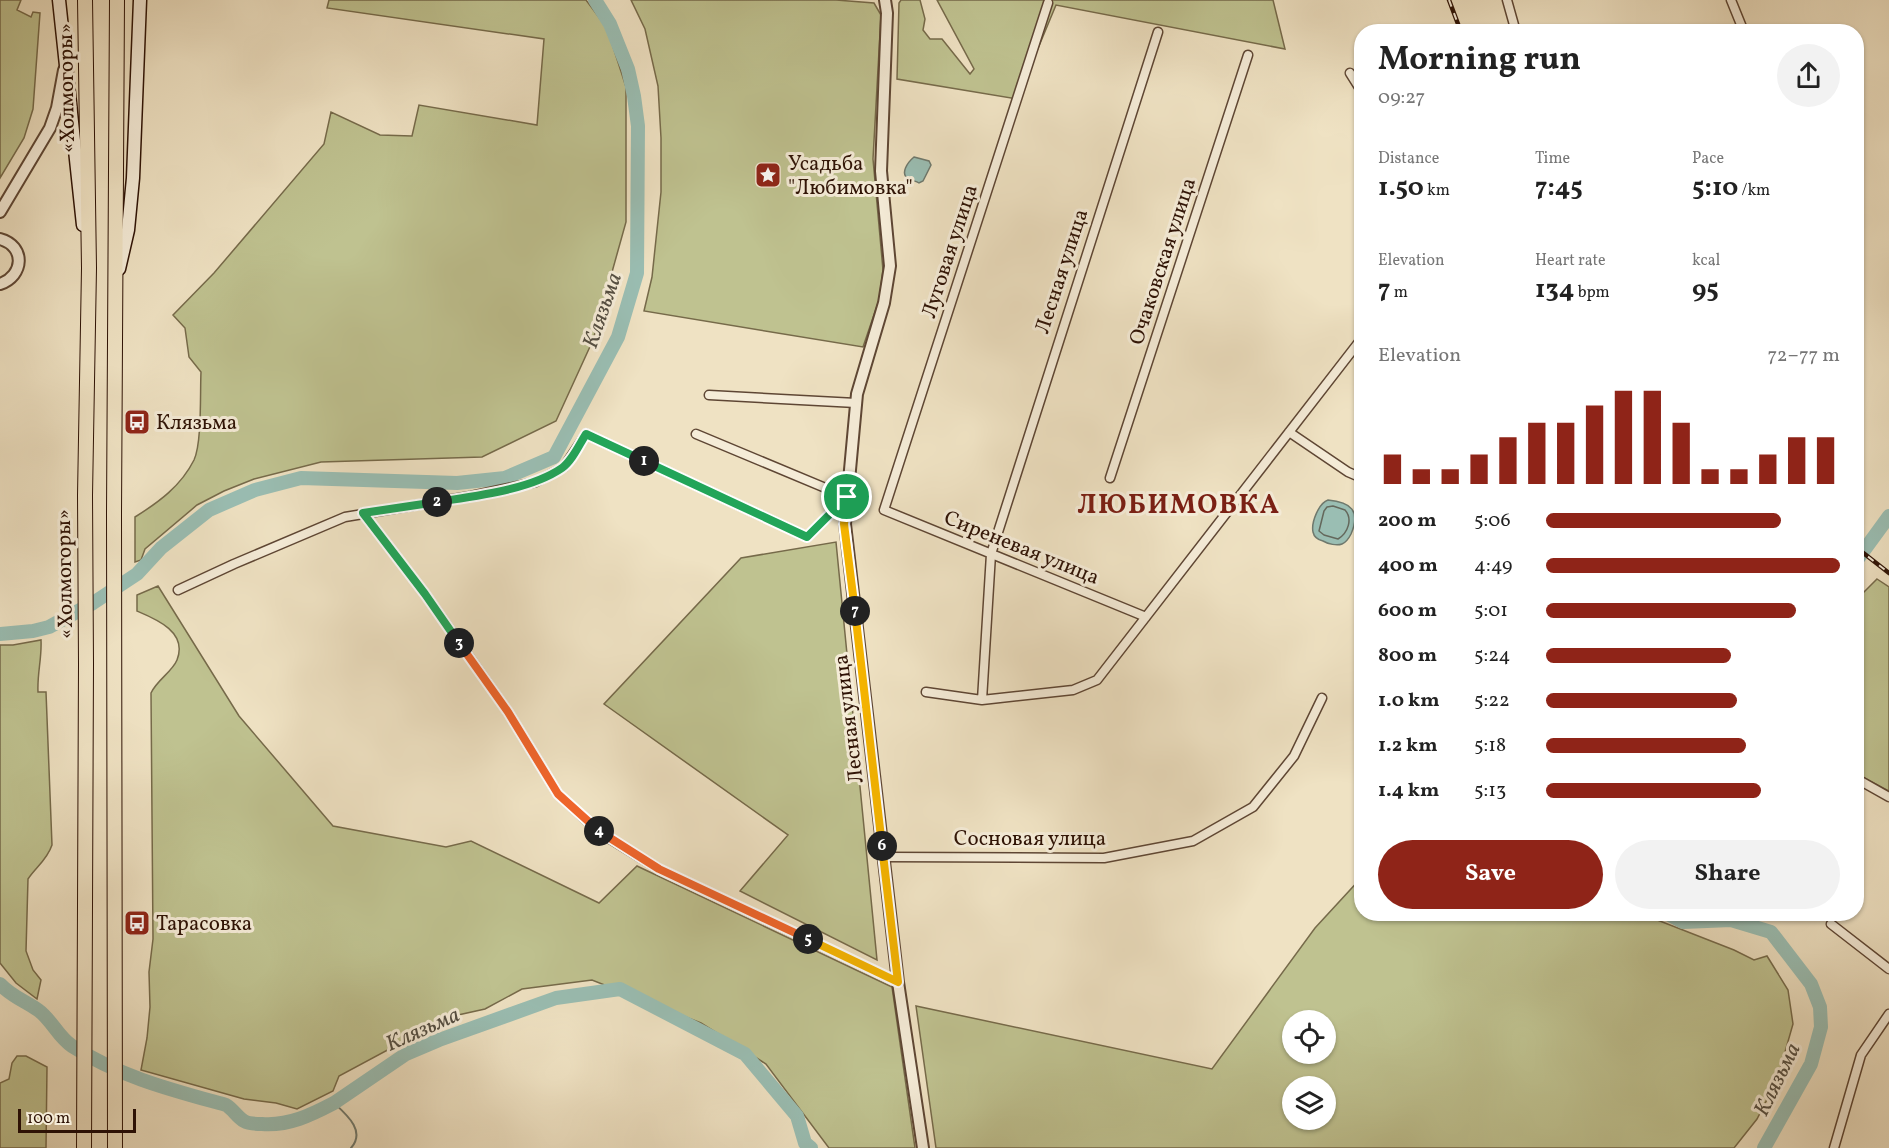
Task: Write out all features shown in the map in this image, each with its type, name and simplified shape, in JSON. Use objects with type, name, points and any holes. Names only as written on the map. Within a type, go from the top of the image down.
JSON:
[{"type":"highway","name":"«Холмогоры»","points":[[84,1148],[85,531],[89,268],[86,0]]},
{"type":"highway","points":[[117,0],[114,513],[115,1107],[117,1148]]},
{"type":"main road","points":[[59,0],[89,268]]},
{"type":"main road","points":[[115,288],[128,230],[133,178],[140,0]]},
{"type":"street","name":"Лесная улица","points":[[885,0],[887,14],[881,171],[890,266],[884,303],[857,393],[844,524],[898,982],[923,1148]]},
{"type":"street","points":[[1507,0],[1514,24]]},
{"type":"street","points":[[1731,0],[1741,24]]},
{"type":"street","name":"Луговая улица","points":[[884,510],[1048,3]]},
{"type":"street","name":"Лесная улица","points":[[982,700],[991,554],[1158,32]]},
{"type":"street","name":"Очаковская улица","points":[[1110,478],[1248,55]]},
{"type":"street","points":[[0,212],[50,128],[57,108],[65,64]]},
{"type":"street","points":[[1350,73],[1354,79]]},
{"type":"street","points":[[0,239],[7,241],[14,248],[19,262],[15,275],[0,284]]},
{"type":"street","points":[[926,692],[982,700],[1073,690],[1097,680],[1354,348]]},
{"type":"street","points":[[709,395],[856,403]]},
{"type":"street","points":[[1289,432],[1354,475]]},
{"type":"street","points":[[178,590],[345,517],[471,496],[536,482],[564,467],[586,434],[807,537],[847,497],[696,434]]},
{"type":"street","name":"Сиреневая улица","points":[[884,510],[1146,617]]},
{"type":"street","points":[[363,513],[425,594],[508,712],[558,794],[599,832],[659,869],[898,982]]},
{"type":"street","name":"Сосновая улица","points":[[884,857],[1104,858],[1193,841],[1253,807],[1294,756],[1322,698]]},
{"type":"street","points":[[1864,784],[1889,797]]},
{"type":"street","points":[[1831,924],[1889,969]]},
{"type":"street","points":[[1834,1148],[1861,1055],[1889,1014]]},
{"type":"green space","points":[[0,0],[21,0],[17,10],[31,17],[33,12],[40,13],[33,109],[24,138],[0,178]]},
{"type":"green space","points":[[329,0],[586,0],[607,28],[626,87],[626,222],[593,340],[556,421],[482,457],[321,462],[254,479],[197,505],[145,549],[141,560],[135,562],[135,517],[176,486],[189,469],[197,452],[201,372],[189,357],[185,328],[173,315],[214,273],[324,144],[331,112],[380,135],[412,136],[419,105],[537,125],[544,39],[327,8]]},
{"type":"green space","name":"Усадьба \"Любимовка\"","points":[[631,0],[836,0],[874,3],[881,15],[873,159],[883,270],[879,300],[863,347],[644,311],[652,277],[661,192],[661,138],[658,86],[645,29]]},
{"type":"green space","points":[[901,0],[920,0],[925,19],[923,30],[930,39],[942,39],[970,74],[974,69],[937,0],[1273,0],[1285,49],[1056,5],[1017,99],[897,79],[899,3]]},
{"type":"green space","points":[[836,542],[877,960],[740,891],[788,835],[604,704],[741,558]]},
{"type":"green space","points":[[1877,579],[1889,587],[1889,791],[1864,778],[1864,592]]},
{"type":"green space","points":[[158,586],[239,716],[333,826],[446,847],[471,841],[599,903],[637,866],[892,987],[915,1148],[829,1148],[766,1064],[701,1023],[592,980],[522,989],[485,1009],[449,1017],[339,1076],[333,1091],[297,1109],[276,1103],[244,1099],[141,1070],[150,1007],[149,972],[153,939],[151,693],[175,664],[179,650],[174,634],[168,628],[137,611],[137,595]]},
{"type":"green space","points":[[41,640],[38,692],[46,692],[52,845],[28,879],[26,951],[33,970],[41,980],[37,999],[16,983],[0,963],[0,645]]},
{"type":"green space","points":[[1354,886],[1354,921],[1660,921],[1754,960],[1767,956],[1788,990],[1793,1024],[1777,1080],[1757,1119],[1734,1148],[936,1148],[916,1006],[1212,1069],[1315,928]]},
{"type":"green space","points":[[17,1056],[26,1056],[47,1067],[46,1148],[0,1148],[0,1083],[9,1079],[12,1063]]},
{"type":"water","points":[[914,157],[929,161],[931,165],[923,181],[919,183],[909,179],[905,174],[907,165]]},
{"type":"water","points":[[1336,501],[1352,509],[1354,526],[1347,541],[1342,544],[1327,543],[1318,539],[1314,534],[1313,523],[1316,513],[1325,502]]},
{"type":"waterway","name":"Клязьма","points":[[0,634],[49,627],[93,603],[137,574],[161,548],[209,510],[255,490],[301,478],[457,483],[505,478],[554,457],[618,337],[637,273],[638,126],[634,96],[628,69],[610,24],[595,0]]},
{"type":"waterway","name":"Клязьма","points":[[1864,550],[1889,516]]},
{"type":"waterway","name":"Клязьма","points":[[1681,921],[1707,921]]},
{"type":"waterway","name":"Клязьма","points":[[1734,921],[1771,932],[1811,984],[1820,1007],[1821,1027],[1811,1064],[1764,1148]]},
{"type":"waterway","name":"Клязьма","points":[[0,984],[38,1010],[67,1042],[90,1057],[147,1082],[226,1105],[246,1122],[255,1124],[272,1124],[300,1119],[334,1103],[406,1054],[439,1040],[556,998],[620,989],[745,1054],[797,1116],[805,1143],[811,1148]]},
{"type":"waterway","points":[[334,1103],[356,1129],[355,1142],[351,1148]]},
{"type":"railway","points":[[1449,0],[1458,24]]},
{"type":"railway","points":[[1864,553],[1889,573]]},
{"type":"place","name":"Усадьба \"Любимовка\"","points":[[768,175]]},
{"type":"place","name":"Клязьма","points":[[137,422]]},
{"type":"place","name":"Тарасовка","points":[[137,923]]},
{"type":"district","name":"ЛЮБИМОВКА","points":[[1179,504]]},
{"type":"route","points":[[586,434],[807,537],[847,497],[844,524],[898,982],[659,869],[599,832],[558,794],[508,712],[425,594],[363,513],[471,496],[536,482],[564,467],[586,434]]}]
